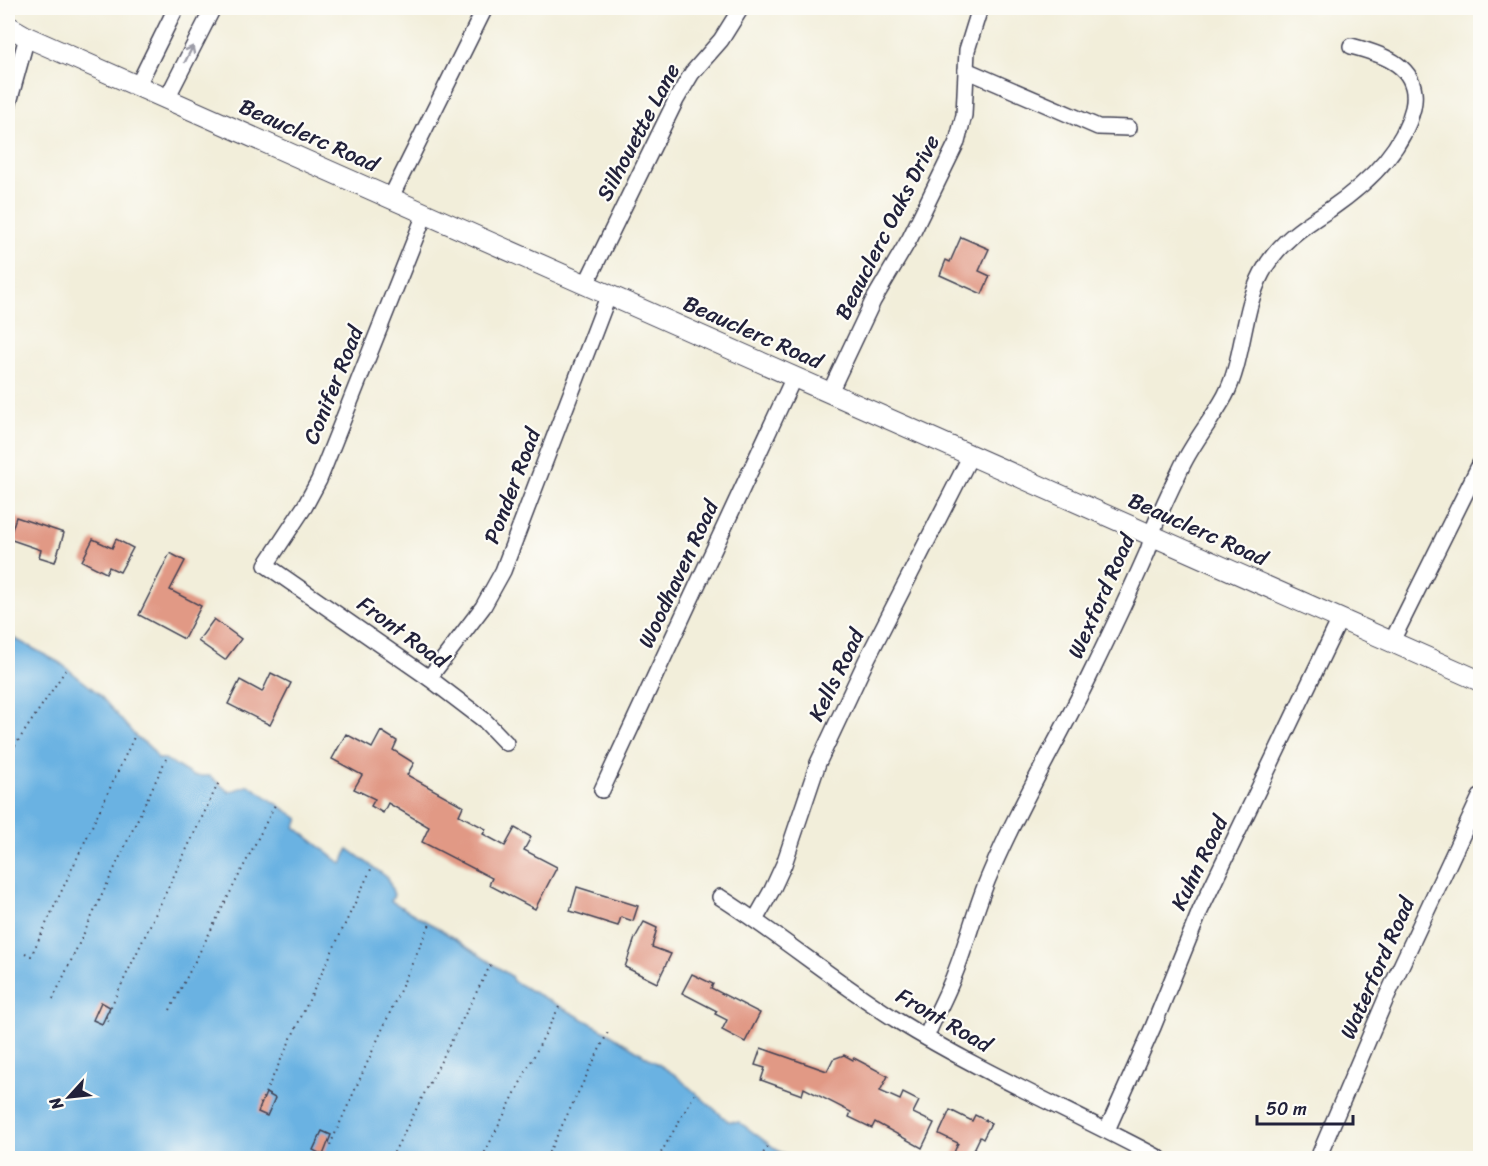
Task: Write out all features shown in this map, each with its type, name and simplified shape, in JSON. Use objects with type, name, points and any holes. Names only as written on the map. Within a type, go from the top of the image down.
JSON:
[{"type":"street","points":[[137,87],[176,8]]},
{"type":"street","points":[[166,100],[213,8]]},
{"type":"street","points":[[391,198],[485,8]]},
{"type":"street","name":"Silhouette Lane","points":[[586,284],[676,100],[692,73],[721,40],[741,8]]},
{"type":"street","name":"Beauclerc Oaks Drive","points":[[830,392],[873,302],[910,238],[951,155],[964,115],[967,50],[980,8]]},
{"type":"street","name":"Beauclerc Road","points":[[8,26],[27,37],[166,100],[1480,681]]},
{"type":"street","points":[[8,106],[27,37]]},
{"type":"street","name":"Wexford Road","points":[[926,1037],[955,975],[974,915],[991,872],[1090,676],[1149,549],[1152,535],[1183,464],[1225,395],[1236,364],[1253,292],[1271,257],[1295,233],[1329,210],[1372,175],[1383,163],[1404,131],[1412,112],[1414,92],[1410,80],[1399,65],[1386,56],[1351,46]]},
{"type":"street","points":[[966,70],[1098,127],[1129,128]]},
{"type":"street","name":"Conifer Road","points":[[266,565],[305,506],[319,480],[425,214]]},
{"type":"street","name":"Ponder Road","points":[[429,678],[483,607],[503,571],[609,294]]},
{"type":"street","name":"Woodhaven Road","points":[[602,790],[794,377]]},
{"type":"street","name":"Kells Road","points":[[755,920],[784,864],[818,763],[866,661],[971,455]]},
{"type":"street","points":[[1392,641],[1480,464]]},
{"type":"street","name":"Front Road","points":[[266,565],[429,678],[484,720],[506,743]]},
{"type":"street","name":"Kuhn Road","points":[[1107,1130],[1154,1027],[1200,911],[1340,619]]},
{"type":"street","name":"Waterford Road","points":[[1318,1158],[1391,986],[1480,797]]},
{"type":"street","name":"Front Road","points":[[720,897],[898,1021],[1029,1093],[1160,1158]]},
{"type":"path","points":[[8,756],[67,668]]},
{"type":"path","points":[[25,953],[31,956],[135,735]]},
{"type":"path","points":[[54,999],[166,759]]},
{"type":"path","points":[[109,1021],[105,1019],[219,782]]},
{"type":"path","points":[[170,1010],[276,803]]},
{"type":"path","points":[[260,1104],[372,867]]},
{"type":"path","points":[[330,1145],[430,924]]},
{"type":"path","points":[[391,1158],[491,964]]},
{"type":"path","points":[[482,1158],[560,1005]]},
{"type":"path","points":[[546,1158],[608,1032]]},
{"type":"path","points":[[658,1158],[696,1092]]},
{"type":"path","points":[[760,1158],[770,1143]]},
{"type":"water","points":[[8,635],[60,663],[98,693],[138,739],[152,749],[158,759],[165,759],[193,776],[210,776],[229,792],[249,785],[299,819],[295,827],[342,864],[348,849],[388,878],[394,895],[391,901],[441,930],[511,976],[513,981],[609,1033],[674,1074],[728,1121],[739,1122],[780,1152],[797,1158],[8,1158]]},
{"type":"building","points":[[961,237],[989,249],[979,271],[990,276],[982,294],[940,275],[946,260],[950,262]]},
{"type":"building","points":[[16,517],[64,533],[55,562],[39,557],[41,550],[9,539]]},
{"type":"building","points":[[93,539],[112,548],[116,539],[133,548],[120,572],[109,567],[106,573],[82,561]]},
{"type":"building","points":[[170,553],[185,561],[170,590],[201,606],[184,639],[139,615]]},
{"type":"building","points":[[214,619],[241,639],[225,660],[198,641]]},
{"type":"building","points":[[271,673],[291,683],[270,725],[228,704],[240,680],[262,692]]},
{"type":"building","points":[[381,731],[397,741],[393,750],[414,763],[407,775],[463,806],[459,815],[486,829],[483,834],[505,846],[515,828],[531,837],[524,850],[557,867],[535,909],[489,885],[492,878],[422,842],[429,827],[388,803],[383,813],[371,806],[375,799],[354,789],[362,775],[332,759],[346,734],[372,748]]},
{"type":"building","points":[[577,887],[638,906],[633,921],[621,917],[618,926],[570,911]]},
{"type":"building","points":[[644,922],[657,928],[652,947],[671,954],[657,983],[625,967],[635,938]]},
{"type":"building","points":[[692,974],[713,984],[711,988],[760,1013],[745,1042],[722,1030],[727,1020],[715,1014],[717,1011],[682,993]]},
{"type":"building","points":[[101,1002],[110,1007],[102,1024],[93,1020]]},
{"type":"building","points":[[761,1048],[827,1071],[833,1059],[844,1055],[888,1076],[880,1091],[900,1100],[903,1093],[919,1101],[913,1113],[934,1123],[922,1148],[875,1122],[872,1128],[849,1117],[851,1112],[804,1088],[802,1095],[761,1080],[765,1068],[755,1065]]},
{"type":"building","points":[[266,1093],[275,1098],[267,1116],[258,1112]]},
{"type":"building","points":[[950,1110],[972,1121],[975,1115],[991,1123],[983,1139],[980,1137],[970,1158],[953,1155],[958,1143],[939,1134]]},
{"type":"building","points":[[322,1131],[331,1135],[323,1155],[313,1150]]}]
